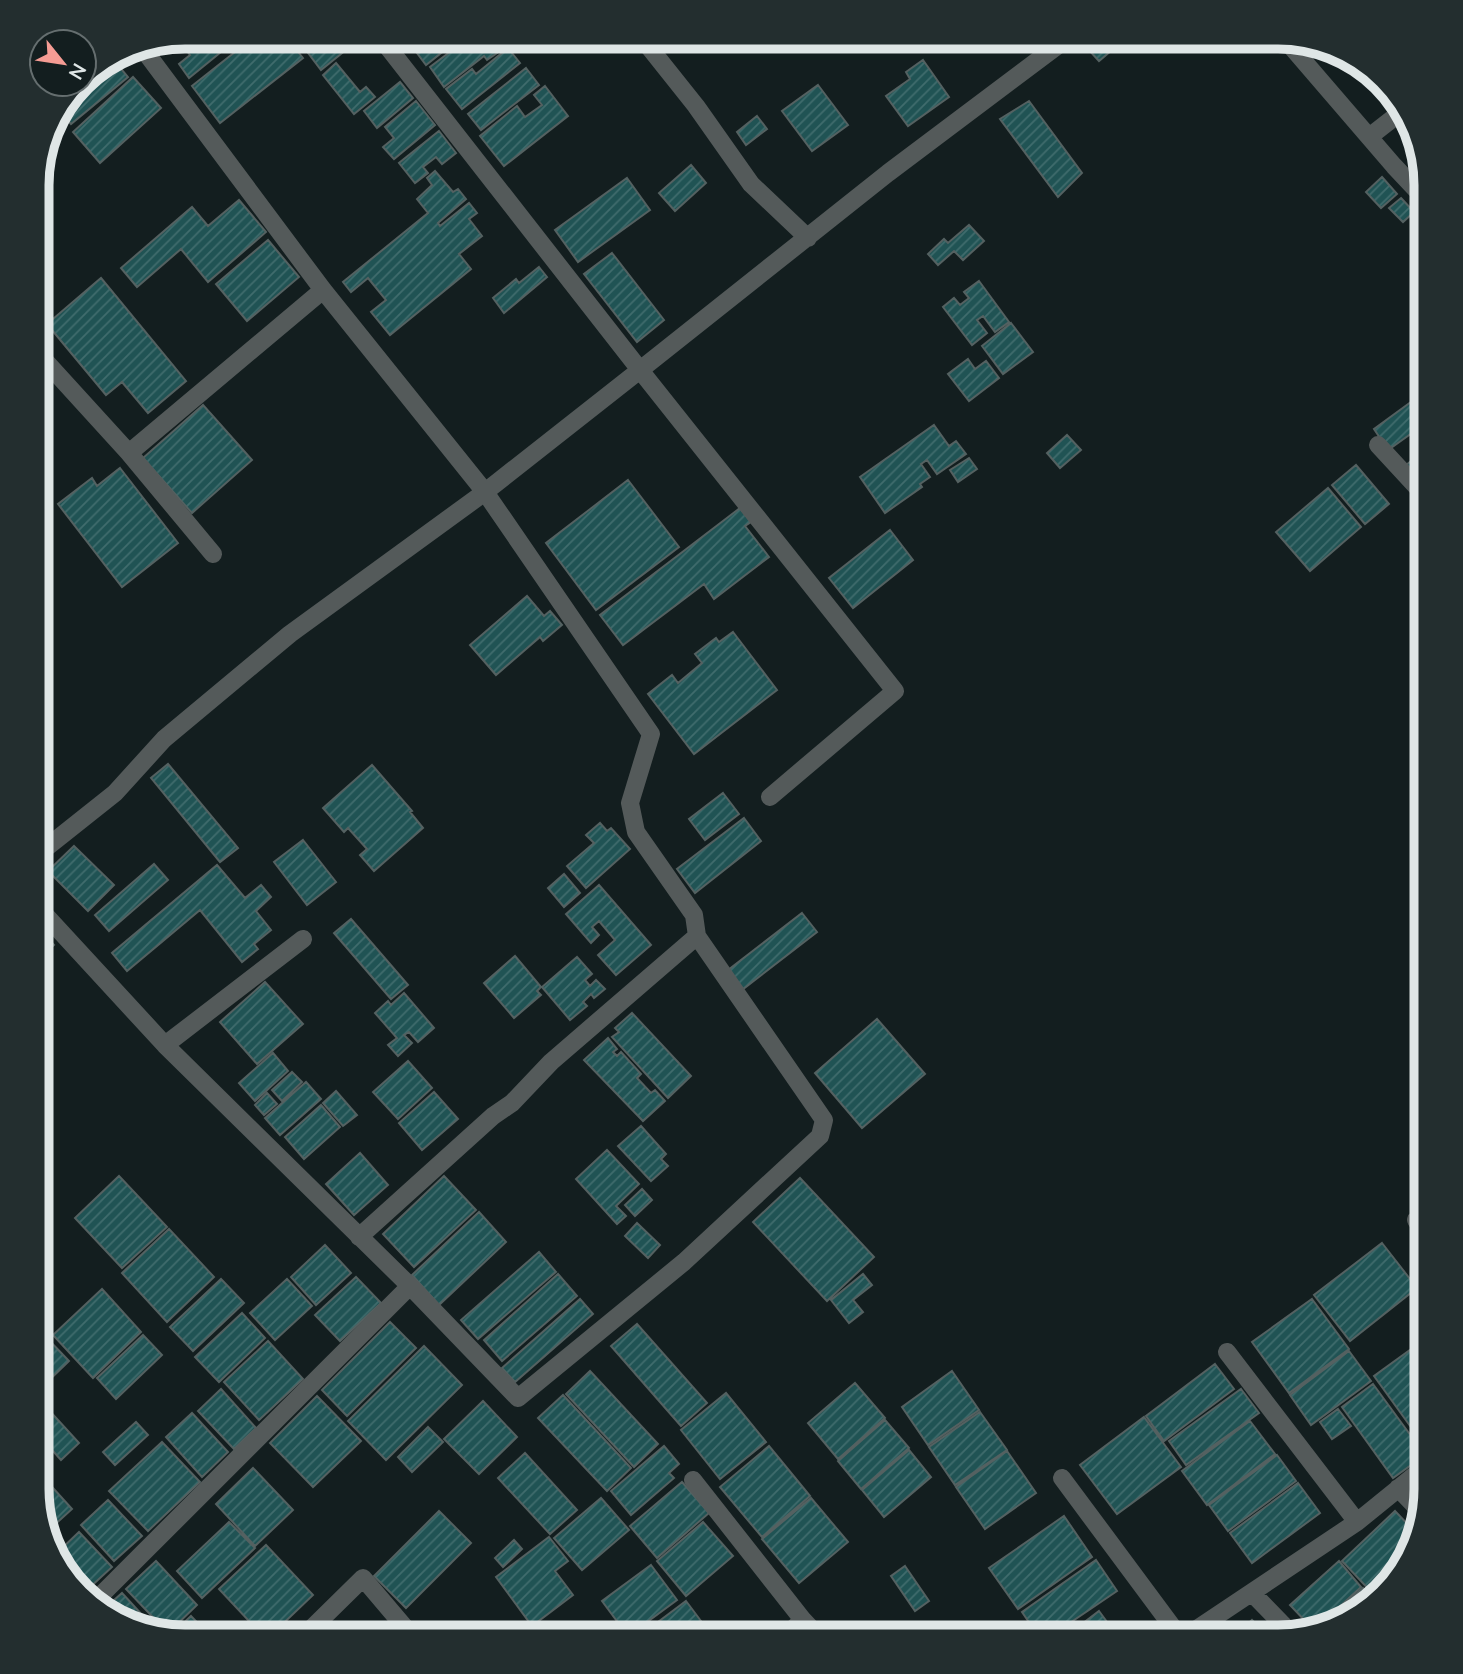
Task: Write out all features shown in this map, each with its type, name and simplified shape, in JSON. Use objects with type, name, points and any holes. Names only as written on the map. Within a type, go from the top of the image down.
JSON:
[{"type":"street","points":[[389,49],[895,691],[770,797]]},
{"type":"street","points":[[651,49],[696,106],[751,184],[808,238]]},
{"type":"street","points":[[49,845],[115,793],[164,739],[290,634],[485,492],[888,173],[1053,49]]},
{"type":"street","points":[[1294,50],[1414,187]]},
{"type":"street","points":[[49,919],[165,1045],[410,1286],[518,1398],[684,1262],[820,1136],[824,1120],[697,936],[694,915],[636,832],[630,803],[651,734],[485,492],[323,290],[147,55]]},
{"type":"street","points":[[1368,137],[1395,117]]},
{"type":"street","points":[[129,453],[323,290]]},
{"type":"street","points":[[49,365],[129,453],[213,554]]},
{"type":"street","points":[[1378,445],[1414,485]]},
{"type":"street","points":[[359,1237],[512,1102],[551,1062],[697,936]]},
{"type":"street","points":[[165,1045],[303,939]]},
{"type":"street","points":[[101,1595],[410,1286]]},
{"type":"street","points":[[1227,1352],[1357,1522]]},
{"type":"street","points":[[1204,1625],[1357,1522],[1414,1475]]},
{"type":"street","points":[[1062,1478],[1171,1625]]},
{"type":"street","points":[[693,1479],[807,1625]]},
{"type":"street","points":[[1398,1488],[1413,1504]]},
{"type":"street","points":[[315,1625],[363,1578],[403,1625]]},
{"type":"street","points":[[1253,1594],[1283,1625]]},
{"type":"street","points":[[797,1625],[803,1620]]},
{"type":"building","points":[[185,49],[225,49],[189,78],[179,64],[190,55]]},
{"type":"building","points":[[239,49],[296,49],[303,58],[220,123],[192,86]]},
{"type":"building","points":[[305,49],[347,49],[321,70]]},
{"type":"building","points":[[414,49],[446,49],[426,65]]},
{"type":"building","points":[[454,49],[500,51],[487,60],[484,56],[444,87],[430,67]]},
{"type":"building","points":[[507,49],[520,63],[462,109],[446,89],[472,69],[476,74]]},
{"type":"building","points":[[1088,49],[1113,49],[1099,61]]},
{"type":"building","points":[[923,60],[949,97],[908,126],[886,96],[910,79],[906,72]]},
{"type":"building","points":[[336,63],[360,92],[366,87],[375,97],[354,114],[323,75]]},
{"type":"building","points":[[119,66],[128,77],[71,124],[66,118],[80,98],[98,98],[98,80],[102,77]]},
{"type":"building","points":[[526,68],[539,85],[481,130],[468,114]]},
{"type":"building","points":[[133,77],[161,108],[100,163],[73,132]]},
{"type":"building","points":[[400,82],[413,98],[377,128],[364,111]]},
{"type":"building","points":[[818,85],[848,125],[812,151],[782,111]]},
{"type":"building","points":[[545,86],[568,116],[504,166],[480,136],[517,106],[525,117],[542,105],[534,95]]},
{"type":"building","points":[[416,101],[435,125],[394,159],[383,147],[394,138],[385,127]]},
{"type":"building","points":[[1029,101],[1082,173],[1058,197],[1000,119]]},
{"type":"building","points":[[757,116],[767,129],[746,145],[737,132]]},
{"type":"building","points":[[439,131],[456,153],[442,164],[436,157],[423,167],[428,173],[415,183],[399,163]]},
{"type":"building","points":[[691,165],[706,183],[675,211],[659,193]]},
{"type":"building","points":[[435,171],[453,192],[458,189],[466,199],[438,223],[440,226],[469,203],[477,213],[469,219],[482,236],[459,254],[471,269],[390,335],[371,312],[386,300],[368,278],[351,292],[343,282],[428,213],[417,199],[432,185],[427,178]]},
{"type":"building","points":[[1382,177],[1397,194],[1381,208],[1366,192]]},
{"type":"building","points":[[627,178],[650,210],[578,262],[555,230]]},
{"type":"building","points":[[1401,198],[1414,212],[1403,222],[1389,208]]},
{"type":"building","points":[[239,200],[266,232],[208,282],[181,249],[137,287],[121,268],[192,207],[208,226]]},
{"type":"building","points":[[969,225],[984,241],[963,260],[954,251],[938,265],[928,254],[944,239],[948,243]]},
{"type":"building","points":[[268,240],[299,277],[247,321],[216,284]]},
{"type":"building","points":[[612,253],[664,320],[637,342],[584,274]]},
{"type":"building","points":[[539,267],[547,277],[504,313],[493,298],[516,279],[519,283]]},
{"type":"building","points":[[101,278],[186,381],[148,413],[122,382],[106,395],[49,326],[49,322]]},
{"type":"building","points":[[979,281],[1009,322],[995,332],[983,316],[977,320],[987,333],[972,345],[943,307],[954,298],[960,305],[969,298],[964,292]]},
{"type":"building","points":[[1011,323],[1033,352],[1003,374],[982,346]]},
{"type":"building","points":[[968,359],[975,369],[986,361],[999,378],[969,401],[948,374]]},
{"type":"building","points":[[1414,400],[1414,432],[1388,450],[1374,429]]},
{"type":"building","points":[[203,405],[252,460],[192,513],[143,458]]},
{"type":"building","points":[[934,425],[949,446],[956,441],[966,454],[937,474],[927,460],[921,464],[930,477],[920,484],[922,487],[885,513],[860,477]]},
{"type":"building","points":[[1067,435],[1081,450],[1060,468],[1047,453]]},
{"type":"building","points":[[969,458],[977,469],[958,482],[950,470]]},
{"type":"building","points":[[1414,459],[1414,488],[1400,470]]},
{"type":"building","points":[[1356,465],[1389,504],[1365,524],[1332,485]]},
{"type":"building","points":[[120,468],[178,543],[122,587],[58,504],[92,478],[97,486]]},
{"type":"building","points":[[628,480],[679,547],[596,610],[546,543]]},
{"type":"building","points":[[1328,488],[1361,527],[1310,571],[1276,532]]},
{"type":"building","points":[[740,508],[751,522],[745,526],[769,557],[714,599],[704,584],[623,645],[600,615]]},
{"type":"building","points":[[890,530],[913,560],[853,608],[829,578]]},
{"type":"building","points":[[527,596],[544,616],[550,611],[562,625],[543,641],[540,637],[496,675],[470,645]]},
{"type":"building","points":[[733,632],[777,690],[694,754],[648,694],[672,675],[678,683],[702,663],[695,654],[716,638],[719,642]]},
{"type":"building","points":[[168,764],[238,848],[220,862],[151,778]]},
{"type":"building","points":[[372,765],[412,811],[410,812],[423,828],[374,871],[360,855],[367,849],[348,828],[344,832],[323,808]]},
{"type":"building","points":[[723,793],[739,814],[705,840],[689,819]]},
{"type":"building","points":[[744,818],[761,841],[695,893],[677,869]]},
{"type":"building","points":[[600,823],[607,831],[611,828],[630,849],[586,888],[567,866],[594,843],[586,835]]},
{"type":"building","points":[[303,840],[336,882],[307,905],[274,862]]},
{"type":"building","points":[[74,846],[114,885],[88,911],[49,870]]},
{"type":"building","points":[[154,864],[168,880],[109,931],[95,915]]},
{"type":"building","points":[[217,865],[245,898],[261,885],[271,897],[256,911],[271,930],[254,944],[258,949],[242,962],[200,910],[127,971],[112,953]]},
{"type":"building","points":[[564,874],[580,893],[564,907],[548,888]]},
{"type":"building","points":[[599,885],[651,945],[616,975],[598,955],[615,940],[599,921],[592,927],[599,935],[591,943],[566,914]]},
{"type":"building","points":[[802,913],[817,932],[738,993],[723,974]]},
{"type":"building","points":[[351,919],[408,985],[391,999],[334,933]]},
{"type":"building","points":[[515,956],[541,987],[537,991],[541,995],[514,1018],[484,983]]},
{"type":"building","points":[[577,957],[592,974],[585,980],[590,986],[596,980],[605,989],[594,998],[591,994],[583,1002],[587,1006],[570,1020],[542,987]]},
{"type":"building","points":[[265,982],[303,1024],[257,1064],[220,1022]]},
{"type":"building","points":[[404,993],[434,1028],[418,1042],[409,1032],[404,1035],[412,1043],[398,1056],[388,1045],[397,1038],[375,1013],[388,1001],[391,1005]]},
{"type":"building","points":[[632,1013],[691,1076],[668,1098],[612,1037],[619,1032],[615,1028]]},
{"type":"building","points":[[877,1019],[925,1074],[862,1128],[815,1073]]},
{"type":"building","points":[[608,1038],[617,1049],[613,1052],[617,1056],[621,1052],[641,1074],[637,1078],[651,1093],[655,1090],[665,1101],[643,1121],[584,1060]]},
{"type":"building","points":[[273,1053],[288,1071],[255,1101],[239,1083]]},
{"type":"building","points":[[408,1061],[432,1088],[398,1119],[373,1092]]},
{"type":"building","points":[[292,1072],[302,1082],[282,1101],[272,1090]]},
{"type":"building","points":[[306,1082],[321,1099],[280,1135],[265,1118]]},
{"type":"building","points":[[336,1091],[357,1115],[343,1126],[323,1103]]},
{"type":"building","points":[[434,1092],[458,1119],[422,1150],[399,1123]]},
{"type":"building","points":[[267,1093],[277,1104],[264,1115],[255,1105]]},
{"type":"building","points":[[321,1105],[340,1127],[304,1159],[285,1137]]},
{"type":"building","points":[[641,1126],[666,1154],[661,1159],[668,1166],[651,1181],[618,1146]]},
{"type":"building","points":[[607,1150],[639,1184],[616,1206],[626,1216],[617,1224],[576,1179]]},
{"type":"building","points":[[360,1153],[388,1185],[354,1215],[326,1184]]},
{"type":"building","points":[[119,1176],[167,1227],[122,1268],[75,1218]]},
{"type":"building","points":[[444,1176],[476,1210],[414,1267],[383,1234]]},
{"type":"building","points":[[800,1178],[874,1257],[827,1301],[753,1222]]},
{"type":"building","points":[[642,1189],[652,1200],[635,1216],[625,1205]]},
{"type":"building","points":[[479,1212],[506,1242],[439,1305],[412,1275]]},
{"type":"building","points":[[637,1223],[660,1245],[648,1258],[625,1236]]},
{"type":"building","points":[[169,1229],[214,1277],[167,1322],[122,1273]]},
{"type":"building","points":[[1382,1243],[1414,1284],[1414,1290],[1350,1341],[1314,1295]]},
{"type":"building","points":[[325,1245],[351,1273],[316,1305],[291,1277]]},
{"type":"building","points":[[539,1252],[556,1272],[478,1339],[461,1320]]},
{"type":"building","points":[[558,1274],[577,1296],[502,1361],[484,1340]]},
{"type":"building","points":[[863,1274],[872,1285],[853,1300],[863,1312],[849,1323],[831,1300]]},
{"type":"building","points":[[356,1277],[381,1303],[340,1341],[315,1315]]},
{"type":"building","points":[[221,1279],[244,1303],[193,1351],[170,1327]]},
{"type":"building","points":[[287,1279],[312,1306],[275,1340],[250,1313]]},
{"type":"building","points":[[102,1289],[141,1332],[93,1378],[53,1335]]},
{"type":"building","points":[[580,1299],[593,1314],[515,1382],[502,1368]]},
{"type":"building","points":[[1312,1299],[1349,1349],[1289,1393],[1252,1342]]},
{"type":"building","points":[[242,1313],[265,1338],[219,1382],[195,1357]]},
{"type":"building","points":[[390,1322],[416,1348],[347,1416],[322,1390]]},
{"type":"building","points":[[637,1324],[707,1403],[681,1426],[611,1346]]},
{"type":"building","points":[[143,1335],[162,1355],[116,1399],[97,1378]]},
{"type":"building","points":[[49,1340],[69,1361],[49,1380]]},
{"type":"building","points":[[268,1341],[303,1379],[259,1420],[224,1382]]},
{"type":"building","points":[[424,1346],[462,1385],[386,1460],[348,1421]]},
{"type":"building","points":[[1410,1350],[1414,1356],[1414,1431],[1374,1376]]},
{"type":"building","points":[[1349,1351],[1371,1381],[1311,1425],[1290,1395]]},
{"type":"building","points":[[1215,1364],[1234,1389],[1164,1441],[1146,1416]]},
{"type":"building","points":[[590,1371],[658,1444],[634,1467],[566,1394]]},
{"type":"building","points":[[952,1371],[979,1410],[928,1445],[902,1407]]},
{"type":"building","points":[[855,1383],[885,1418],[838,1459],[808,1423]]},
{"type":"building","points":[[1373,1384],[1414,1440],[1414,1463],[1393,1478],[1342,1407]]},
{"type":"building","points":[[221,1389],[256,1428],[234,1449],[198,1411]]},
{"type":"building","points":[[1241,1389],[1259,1413],[1186,1465],[1169,1441]]},
{"type":"building","points":[[726,1393],[766,1442],[720,1479],[681,1430]]},
{"type":"building","points":[[563,1395],[631,1468],[607,1491],[538,1418]]},
{"type":"building","points":[[317,1396],[361,1441],[313,1487],[270,1443]]},
{"type":"building","points":[[483,1401],[517,1437],[479,1474],[444,1439]]},
{"type":"building","points":[[1338,1409],[1351,1426],[1332,1439],[1320,1422]]},
{"type":"building","points":[[49,1410],[79,1443],[61,1460],[49,1446]]},
{"type":"building","points":[[980,1412],[1007,1450],[955,1485],[929,1447]]},
{"type":"building","points":[[192,1413],[228,1452],[202,1477],[166,1437]]},
{"type":"building","points":[[1144,1417],[1181,1467],[1117,1514],[1080,1465]]},
{"type":"building","points":[[885,1420],[909,1448],[861,1489],[838,1461]]},
{"type":"building","points":[[1250,1421],[1275,1454],[1207,1505],[1182,1471]]},
{"type":"building","points":[[136,1422],[148,1435],[115,1465],[103,1452]]},
{"type":"building","points":[[428,1427],[443,1442],[412,1472],[398,1457]]},
{"type":"building","points":[[162,1442],[200,1482],[148,1531],[109,1491]]},
{"type":"building","points":[[664,1446],[679,1464],[669,1473],[674,1478],[631,1515],[611,1491]]},
{"type":"building","points":[[769,1446],[810,1496],[762,1537],[720,1487]]},
{"type":"building","points":[[909,1450],[931,1477],[884,1517],[862,1490]]},
{"type":"building","points":[[1007,1451],[1036,1493],[985,1529],[956,1487]]},
{"type":"building","points":[[525,1453],[577,1510],[550,1534],[498,1478]]},
{"type":"building","points":[[1277,1455],[1296,1481],[1228,1531],[1209,1505]]},
{"type":"building","points":[[253,1468],[293,1510],[255,1546],[216,1504]]},
{"type":"building","points":[[682,1482],[709,1513],[657,1558],[630,1526]]},
{"type":"building","points":[[1298,1483],[1320,1513],[1252,1563],[1230,1533]]},
{"type":"building","points":[[53,1488],[72,1509],[54,1525],[49,1497],[49,1491]]},
{"type":"building","points":[[601,1498],[629,1530],[582,1570],[554,1538]]},
{"type":"building","points":[[811,1498],[848,1542],[799,1583],[762,1539]]},
{"type":"building","points":[[108,1500],[142,1536],[114,1561],[81,1525]]},
{"type":"building","points":[[439,1511],[471,1543],[406,1608],[374,1576]]},
{"type":"building","points":[[1395,1511],[1409,1525],[1404,1541],[1391,1564],[1369,1590],[1342,1561]]},
{"type":"building","points":[[1064,1516],[1092,1557],[1018,1609],[989,1568]]},
{"type":"building","points":[[229,1522],[255,1548],[202,1598],[177,1571]]},
{"type":"building","points":[[703,1522],[733,1556],[686,1596],[657,1561]]},
{"type":"building","points":[[79,1532],[112,1567],[91,1587],[77,1572],[62,1548]]},
{"type":"building","points":[[549,1537],[568,1561],[555,1571],[573,1595],[531,1625],[496,1577]]},
{"type":"building","points":[[514,1540],[522,1549],[503,1567],[495,1558]]},
{"type":"building","points":[[266,1545],[313,1595],[282,1625],[253,1625],[219,1589]]},
{"type":"building","points":[[1096,1560],[1117,1591],[1067,1625],[1031,1625],[1022,1612]]},
{"type":"building","points":[[156,1561],[197,1605],[177,1624],[157,1622],[126,1589]]},
{"type":"building","points":[[1339,1561],[1361,1587],[1332,1613],[1321,1618],[1306,1622],[1290,1605]]},
{"type":"building","points":[[651,1565],[677,1600],[643,1625],[620,1625],[602,1601]]},
{"type":"building","points":[[905,1566],[929,1601],[915,1611],[891,1576]]},
{"type":"building","points":[[1363,1588],[1367,1592],[1361,1597],[1338,1611]]},
{"type":"building","points":[[122,1593],[146,1619],[125,1611],[111,1603]]},
{"type":"building","points":[[686,1601],[704,1625],[654,1625]]},
{"type":"building","points":[[1099,1611],[1109,1625],[1081,1625]]},
{"type":"building","points":[[191,1616],[200,1625],[186,1625],[182,1625]]}]
